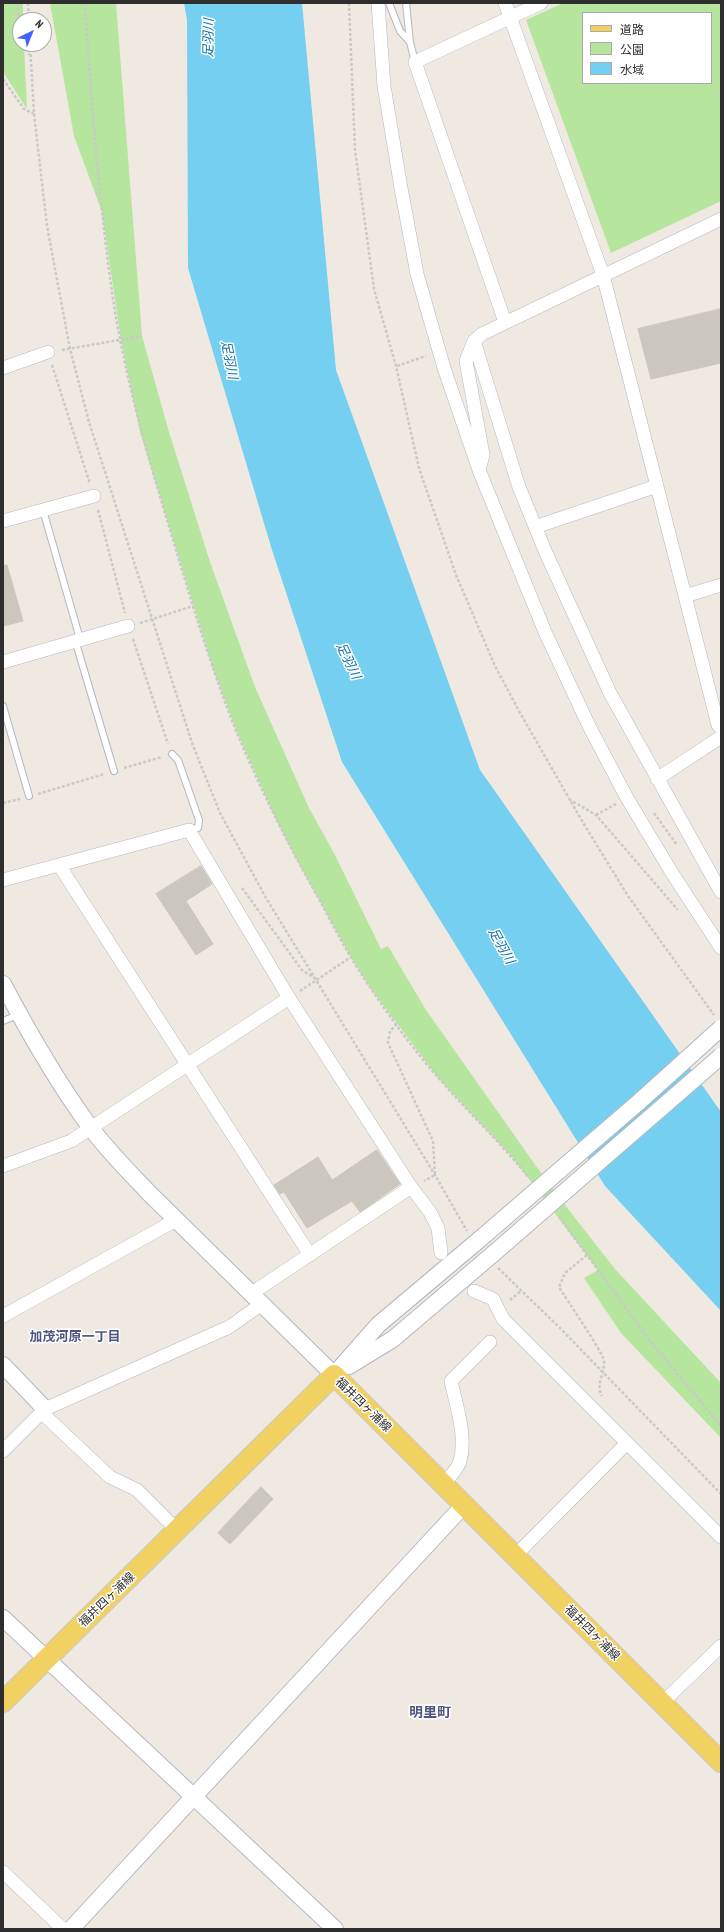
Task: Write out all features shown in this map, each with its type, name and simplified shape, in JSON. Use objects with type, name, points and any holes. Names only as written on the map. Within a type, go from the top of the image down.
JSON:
[{"type":"main road","name":"福井四ヶ浦線","points":[[3,1702],[178,1531],[334,1375],[721,1762]]},
{"type":"street","points":[[378,3],[384,86],[400,188],[417,274],[444,368],[478,470],[545,632],[590,728],[627,798],[672,873],[721,948]]},
{"type":"street","points":[[505,3],[604,275],[718,725],[721,728]]},
{"type":"street","points":[[505,322],[415,62],[541,3]]},
{"type":"street","points":[[478,470],[483,455],[466,361],[474,341],[482,334],[505,322],[721,218]]},
{"type":"street","points":[[474,341],[519,487],[535,527],[610,693],[721,892]]},
{"type":"street","points":[[3,368],[48,352]]},
{"type":"street","points":[[535,527],[657,486]]},
{"type":"street","points":[[3,521],[94,496]]},
{"type":"street","points":[[685,596],[721,584]]},
{"type":"street","points":[[3,662],[78,639],[128,626]]},
{"type":"street","points":[[657,779],[721,736]]},
{"type":"street","points":[[3,880],[189,830],[289,998],[411,1187],[430,1212],[438,1228],[441,1253]]},
{"type":"street","points":[[59,865],[310,1255]]},
{"type":"street","points":[[3,984],[19,1015],[52,1070],[91,1128],[120,1163],[334,1375]]},
{"type":"street","points":[[3,1166],[71,1141],[289,998]]},
{"type":"street","points":[[334,1375],[378,1325],[475,1236],[640,1101],[719,1023]]},
{"type":"street","points":[[334,1375],[393,1339],[495,1260],[721,1056]]},
{"type":"street","points":[[3,1451],[43,1411],[229,1328],[257,1299],[310,1255],[411,1187]]},
{"type":"street","points":[[3,1316],[176,1220]]},
{"type":"street","points":[[474,1292],[493,1299],[503,1319],[721,1537]]},
{"type":"street","points":[[444,1484],[460,1462],[462,1447],[460,1422],[451,1381],[490,1342]]},
{"type":"street","points":[[3,1365],[43,1411],[110,1477],[137,1490],[178,1531]]},
{"type":"street","points":[[515,1556],[627,1443]]},
{"type":"street","points":[[72,1929],[464,1505]]},
{"type":"street","points":[[3,1618],[334,1929]]},
{"type":"street","points":[[662,1703],[721,1646]]},
{"type":"street","points":[[3,1872],[63,1929]]},
{"type":"lane","points":[[389,3],[400,31],[410,42]]},
{"type":"lane","points":[[406,3],[410,42],[415,62]]},
{"type":"lane","points":[[43,510],[114,771]]},
{"type":"lane","points":[[3,706],[29,796]]},
{"type":"lane","points":[[172,754],[178,760],[199,820],[198,828],[189,830]]},
{"type":"lane","points":[[3,1021],[19,1015]]},
{"type":"path","points":[[85,3],[91,99],[114,300],[140,432],[213,668],[237,732],[261,786],[299,864],[351,957],[371,989],[439,1079],[513,1158],[533,1184]]},
{"type":"path","points":[[349,3],[355,150],[374,289],[396,366],[419,468],[456,575],[495,666],[518,711],[568,798],[628,896],[719,1023]]},
{"type":"path","points":[[28,52],[31,62]]},
{"type":"path","points":[[30,52],[34,114],[47,226],[70,349],[89,422],[154,620],[192,743],[220,813],[266,898],[435,1175],[475,1236]]},
{"type":"path","points":[[3,79],[24,109],[34,114]]},
{"type":"path","points":[[70,349],[142,336]]},
{"type":"path","points":[[3,804],[172,754],[128,626],[94,496],[48,352]]},
{"type":"path","points":[[396,366],[412,360]]},
{"type":"path","points":[[154,620],[193,606]]},
{"type":"path","points":[[568,798],[596,815],[678,911]]},
{"type":"path","points":[[652,810],[680,849]]},
{"type":"path","points":[[238,882],[302,970],[317,980]]},
{"type":"path","points":[[289,998],[351,957]]},
{"type":"path","points":[[396,1024],[390,1030],[388,1043],[433,1142],[435,1175]]},
{"type":"path","points":[[555,1211],[651,1342],[721,1426]]},
{"type":"path","points":[[587,1255],[565,1273],[559,1287],[604,1359],[604,1373],[599,1386],[600,1394],[605,1400]]},
{"type":"path","points":[[495,1260],[721,1494]]},
{"type":"green space","points":[[3,3],[23,3],[23,12],[12,12],[12,52],[24,52],[27,109],[3,72]]},
{"type":"green space","points":[[50,3],[116,3],[142,336],[169,432],[210,562],[255,687],[309,808],[334,853],[381,949],[388,946],[426,1010],[536,1166],[615,1269],[721,1383],[721,1438],[621,1333],[584,1278],[598,1270],[513,1158],[439,1079],[371,989],[351,957],[299,864],[275,817],[237,732],[213,668],[140,432],[121,340],[102,212],[74,136]]},
{"type":"green space","points":[[563,3],[721,3],[721,201],[611,253],[526,20]]},
{"type":"water","name":"足羽川","points":[[184,3],[302,3],[336,370],[480,770],[721,1112],[721,1311],[605,1186],[342,762],[272,550],[188,268],[187,20]]},
{"type":"building","points":[[721,309],[721,363],[651,379],[638,329]]},
{"type":"building","points":[[3,565],[7,565],[23,621],[3,626]]},
{"type":"building","points":[[201,866],[212,884],[186,901],[213,944],[196,955],[156,894]]},
{"type":"building","points":[[377,1150],[400,1184],[360,1212],[352,1201],[307,1228],[284,1192],[280,1194],[274,1185],[318,1157],[332,1180]]},
{"type":"building","points":[[261,1487],[273,1499],[230,1544],[218,1533]]},
{"type":"district","name":"加茂河原一丁目","points":[[75,1337]]},
{"type":"district","name":"明里町","points":[[430,1713]]}]
